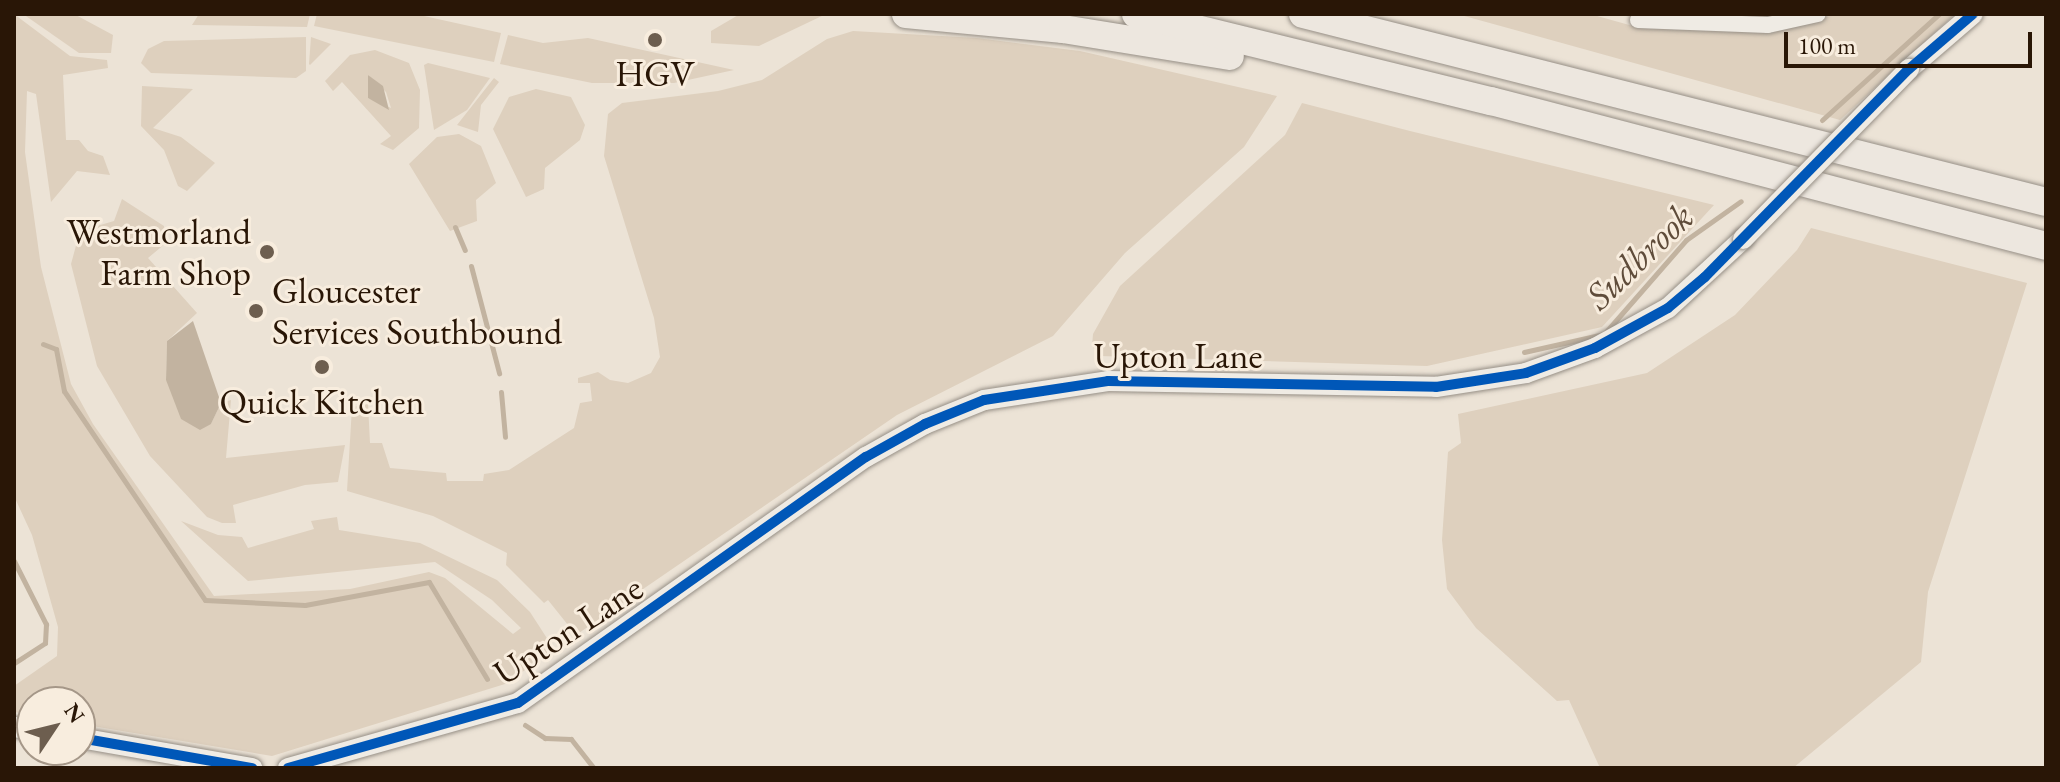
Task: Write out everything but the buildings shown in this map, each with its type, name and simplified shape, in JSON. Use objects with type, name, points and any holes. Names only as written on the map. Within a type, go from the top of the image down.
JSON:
[{"type":"highway","points":[[906,14],[1063,29],[1369,73]]},
{"type":"highway","points":[[1136,14],[2046,246]]},
{"type":"highway","points":[[1303,14],[2046,202]]},
{"type":"highway","points":[[1335,14],[1379,33]]},
{"type":"street","points":[[1638,20],[1768,25],[1818,14]]},
{"type":"street","name":"Upton Lane","points":[[288,768],[518,703],[866,457],[925,424],[984,400],[1108,381],[1436,387],[1526,373],[1595,348],[1668,308],[1743,239],[1909,69],[1973,14]]},
{"type":"street","points":[[96,741],[252,768]]},
{"type":"shaded area","points":[[14,14],[70,56],[107,60],[108,68],[63,75],[66,140],[79,140],[88,151],[103,156],[110,175],[77,171],[51,202],[36,94],[27,91],[25,152],[41,267],[71,384],[93,424],[214,596],[350,589],[429,572],[445,578],[513,634],[521,628],[492,600],[435,562],[248,581],[181,521],[218,535],[242,537],[248,548],[314,529],[311,521],[337,517],[339,530],[420,543],[497,580],[530,612],[552,646],[545,656],[505,684],[272,756],[96,727],[96,686],[16,686],[14,712],[14,686],[57,656],[58,627],[32,535],[14,496]]},
{"type":"shaded area","points":[[23,14],[74,14],[113,35],[111,53],[79,53]]},
{"type":"shaded area","points":[[199,14],[310,14],[307,27],[192,25]]},
{"type":"shaded area","points":[[317,14],[415,14],[501,33],[494,62],[314,26]]},
{"type":"shaded area","points":[[740,14],[826,14],[759,46],[711,43],[711,31]]},
{"type":"shaded area","points":[[1457,14],[1590,14],[1640,28],[1771,33],[1837,14],[1955,14],[1840,120]]},
{"type":"shaded area","points":[[853,31],[977,38],[1080,51],[1277,96],[1244,147],[1125,253],[1053,336],[897,415],[576,635],[548,600],[544,603],[506,565],[507,553],[433,516],[347,491],[352,407],[368,404],[370,443],[382,443],[390,468],[446,473],[447,481],[483,481],[484,474],[509,470],[574,428],[580,403],[592,401],[590,383],[578,383],[578,378],[598,372],[610,380],[628,383],[651,373],[660,357],[654,318],[604,156],[608,114],[622,103],[718,91],[762,80],[827,39]]},
{"type":"shaded area","points":[[508,35],[543,43],[588,38],[734,70],[674,83],[592,83],[500,64]]},
{"type":"shaded area","points":[[306,37],[306,71],[296,78],[151,73],[141,63],[148,49],[164,41]]},
{"type":"shaded area","points":[[311,37],[331,44],[310,65],[309,64]]},
{"type":"shaded area","points":[[375,50],[409,63],[420,90],[419,128],[393,150],[380,144],[391,136],[342,82],[333,91],[325,81],[350,55]],"holes":[[[368,75],[386,92],[391,108],[368,98]]]},
{"type":"shaded area","points":[[428,63],[490,78],[467,110],[434,130],[424,65]]},
{"type":"shaded area","points":[[368,75],[383,86],[389,110],[368,98]]},
{"type":"shaded area","points":[[494,78],[499,82],[481,105],[478,132],[457,125]]},
{"type":"shaded area","points":[[142,86],[193,89],[153,128],[181,137],[215,163],[187,191],[178,186],[164,150],[141,126]]},
{"type":"shaded area","points":[[536,89],[571,97],[585,125],[580,140],[545,168],[544,189],[526,197],[493,129],[509,97]]},
{"type":"shaded area","points":[[1302,103],[1714,205],[1602,327],[1427,366],[1100,356],[1092,346],[1093,334],[1120,286],[1285,135]]},
{"type":"shaded area","points":[[459,134],[481,146],[496,183],[476,200],[477,221],[450,231],[409,164],[437,137]]},
{"type":"shaded area","points":[[122,199],[164,226],[166,243],[148,258],[197,313],[167,341],[166,380],[211,424],[221,403],[231,400],[226,458],[345,445],[338,482],[305,485],[233,505],[236,523],[222,523],[207,517],[150,456],[97,366],[71,264],[80,231],[114,221]]},
{"type":"shaded area","points":[[1811,228],[2027,283],[1928,592],[1921,662],[1793,768],[1600,768],[1569,700],[1557,701],[1476,628],[1447,589],[1442,540],[1448,452],[1461,443],[1458,414],[1647,373],[1735,315],[1797,250]]},
{"type":"shaded area","points":[[193,321],[221,403],[211,424],[200,430],[181,419],[166,380],[167,341]]},
{"type":"waterway","name":"Sudbrook","points":[[1822,120],[1939,14]]},
{"type":"waterway","name":"Sudbrook","points":[[1524,352],[1604,334],[1686,240],[1741,201]]},
{"type":"waterway","points":[[455,227],[465,250]]},
{"type":"waterway","points":[[471,266],[499,373]]},
{"type":"waterway","points":[[43,344],[56,349],[64,391],[205,600],[305,605],[429,582],[487,679]]},
{"type":"waterway","points":[[501,392],[505,437]]},
{"type":"waterway","points":[[14,561],[46,624],[45,643],[14,663]]},
{"type":"waterway","points":[[525,725],[545,738],[571,739],[594,768]]},
{"type":"cycle path","points":[[288,768],[518,703],[866,457],[925,424],[984,400],[1108,381],[1436,387],[1526,373],[1595,348],[1668,308],[1705,277],[1909,69],[1973,14]]},
{"type":"cycle path","points":[[96,741],[252,768]]},
{"type":"place","name":"HGV","points":[[655,40]]},
{"type":"place","name":"Westmorland Farm Shop","points":[[267,252]]},
{"type":"place","name":"Gloucester Services Southbound","points":[[256,311]]},
{"type":"place","name":"Quick Kitchen","points":[[322,367]]}]
